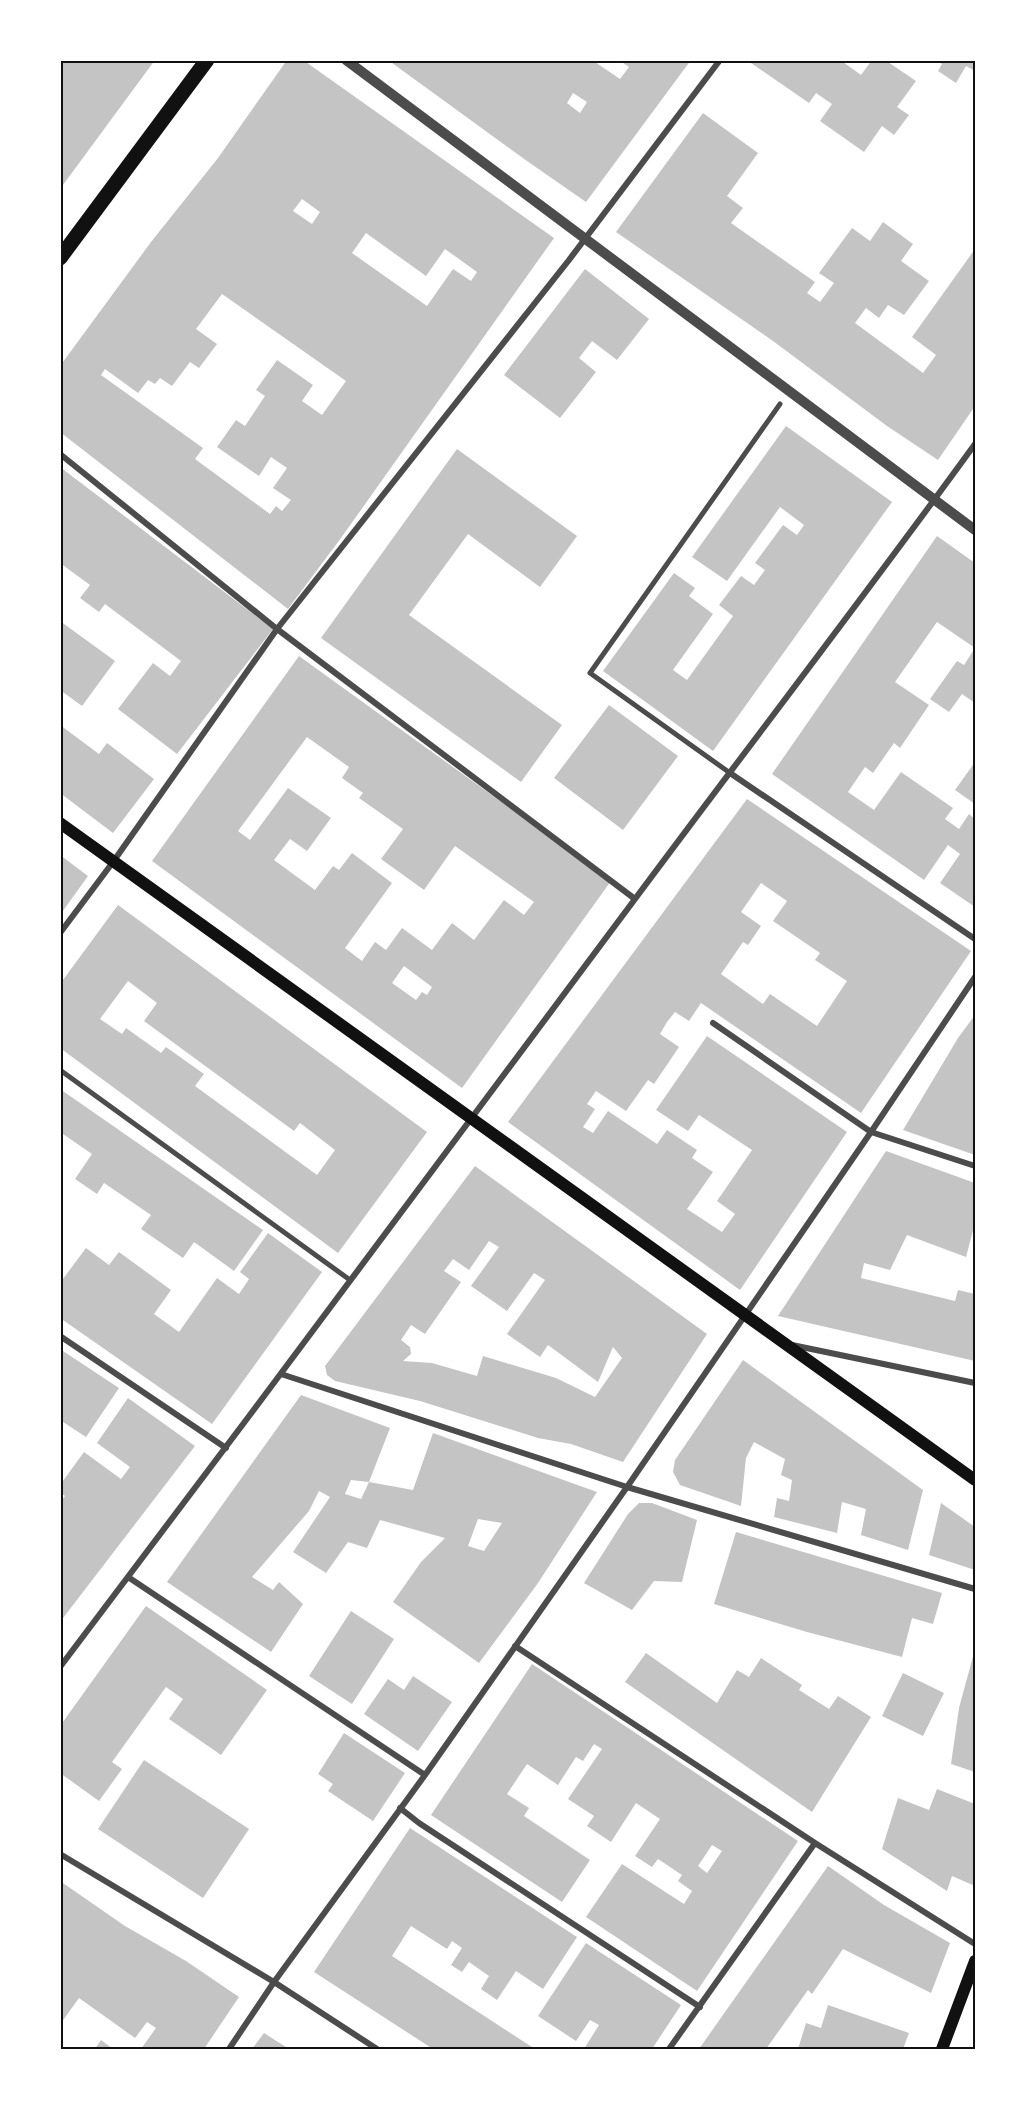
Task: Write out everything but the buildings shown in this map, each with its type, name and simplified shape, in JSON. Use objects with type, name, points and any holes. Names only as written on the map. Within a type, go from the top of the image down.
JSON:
[{"type":"main road","points":[[60,258],[207,60]]},
{"type":"main road","points":[[60,824],[975,1480]]},
{"type":"main road","points":[[942,2049],[975,1961]]},
{"type":"street","points":[[346,60],[975,530]]},
{"type":"street","points":[[60,933],[113,862],[277,629],[584,238],[720,60]]},
{"type":"street","points":[[780,405],[590,673],[730,772],[975,939]]},
{"type":"street","points":[[60,1667],[473,1120],[975,444]]},
{"type":"street","points":[[60,454],[277,629],[635,899]]},
{"type":"street","points":[[229,2049],[274,1982],[516,1646],[627,1487],[975,977]]},
{"type":"street","points":[[714,1023],[871,1132],[975,1166]]},
{"type":"street","points":[[60,1070],[350,1280]]},
{"type":"street","points":[[60,1336],[226,1448]]},
{"type":"street","points":[[786,1344],[975,1383]]},
{"type":"street","points":[[281,1374],[627,1487],[975,1589]]},
{"type":"street","points":[[128,1577],[424,1775]]},
{"type":"street","points":[[516,1646],[815,1843],[975,1944]]},
{"type":"street","points":[[400,1808],[419,1823],[700,2007]]},
{"type":"street","points":[[669,2049],[815,1843]]},
{"type":"street","points":[[60,1854],[274,1982],[378,2049]]}]
